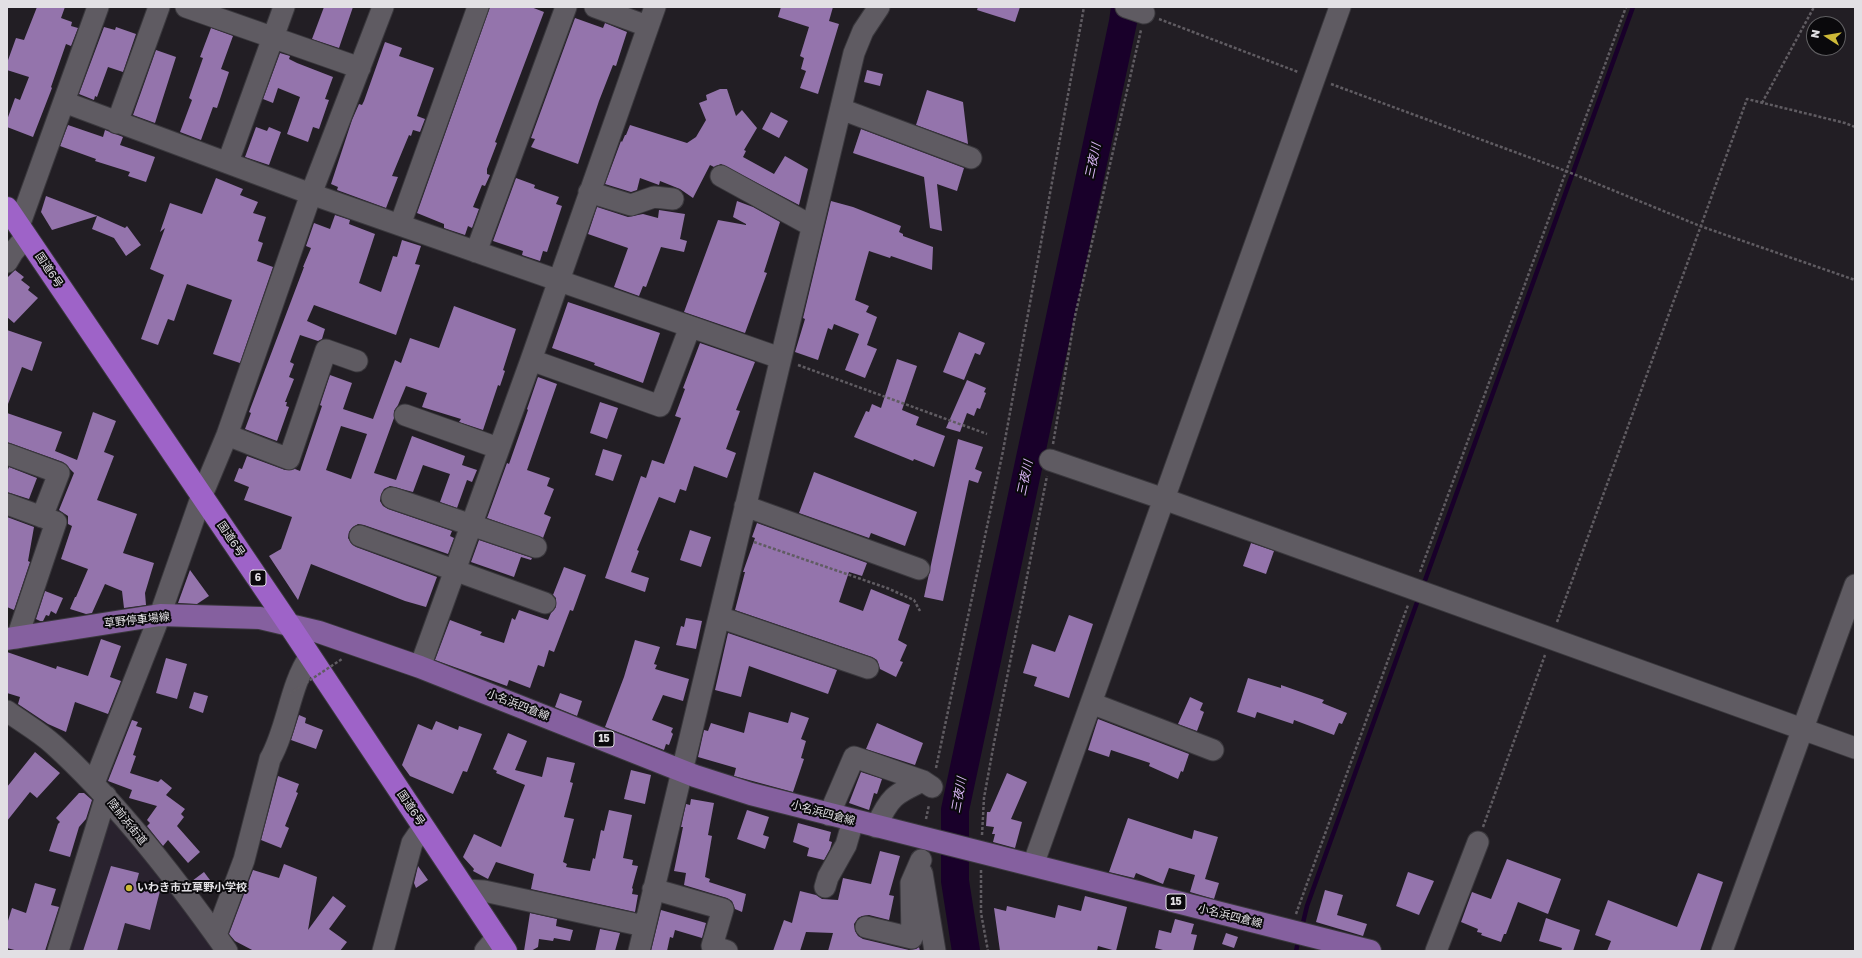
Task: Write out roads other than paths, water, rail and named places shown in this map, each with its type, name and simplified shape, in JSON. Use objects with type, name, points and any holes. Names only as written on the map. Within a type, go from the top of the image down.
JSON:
[{"type":"highway","name":"国道6号","points":[[7,208],[202,495],[466,890],[496,946]]},
{"type":"main road","name":"草野停車場線","points":[[12,638],[160,615],[249,618],[290,626]]},
{"type":"main road","name":"小名浜四倉線","points":[[290,626],[338,638],[420,666],[682,770],[751,794],[876,827],[922,849],[981,854],[1033,865],[1370,951]]},
{"type":"street","points":[[7,262],[23,231],[64,102],[98,7]]},
{"type":"street","points":[[117,123],[159,7]]},
{"type":"street","points":[[186,7],[360,68]]},
{"type":"street","points":[[228,162],[284,7]]},
{"type":"street","points":[[58,951],[100,790],[160,615],[202,495],[227,435],[311,194],[383,7]]},
{"type":"street","points":[[400,225],[478,7]]},
{"type":"street","points":[[476,252],[566,7]]},
{"type":"street","points":[[594,7],[647,26]]},
{"type":"street","points":[[420,666],[531,360],[647,26],[655,7]]},
{"type":"street","points":[[638,951],[854,53],[863,31],[879,7]]},
{"type":"street","points":[[1033,865],[1340,7]]},
{"type":"street","points":[[64,102],[311,194],[476,252],[559,279],[780,358]]},
{"type":"street","points":[[841,109],[972,158]]},
{"type":"street","points":[[720,176],[812,226]]},
{"type":"street","points":[[589,192],[631,205],[654,197],[673,199]]},
{"type":"street","points":[[531,360],[660,406],[690,326]]},
{"type":"street","points":[[227,435],[289,459],[326,350],[357,362]]},
{"type":"street","points":[[405,415],[498,448]]},
{"type":"street","points":[[7,454],[59,474],[42,517]]},
{"type":"street","points":[[1050,460],[1164,499],[1855,748]]},
{"type":"street","points":[[392,498],[536,548]]},
{"type":"street","points":[[7,504],[56,522],[12,638]]},
{"type":"street","points":[[745,506],[919,569]]},
{"type":"street","points":[[360,536],[545,603]]},
{"type":"street","points":[[1722,951],[1855,585]]},
{"type":"street","points":[[719,617],[868,668]]},
{"type":"street","points":[[221,943],[270,759],[278,745],[301,671],[310,656]]},
{"type":"street","points":[[1091,703],[1213,750]]},
{"type":"street","name":"陸前浜街道","points":[[7,711],[53,744],[100,790],[221,943]]},
{"type":"street","points":[[828,814],[854,757],[927,784],[899,792],[884,809],[876,827]]},
{"type":"street","points":[[825,887],[828,877],[846,845],[853,821]]},
{"type":"street","points":[[383,951],[410,848],[423,826]]},
{"type":"street","points":[[1436,951],[1478,842]]},
{"type":"street","points":[[866,927],[912,938],[911,883],[922,849]]},
{"type":"street","points":[[922,849],[921,871],[935,951]]},
{"type":"street","points":[[654,889],[723,909],[712,946],[727,951]]},
{"type":"street","points":[[466,890],[484,891],[644,926]]},
{"type":"waterway","name":"三夜川","points":[[966,951],[955,881],[955,810],[1125,7]]},
{"type":"waterway","points":[[1423,586],[1633,7]]},
{"type":"waterway","points":[[1302,927],[1307,906],[1419,597]]},
{"type":"waterway","points":[[1296,951],[1299,938]]},
{"type":"place","name":"いわき市立草野小学校","points":[[129,888]]}]
